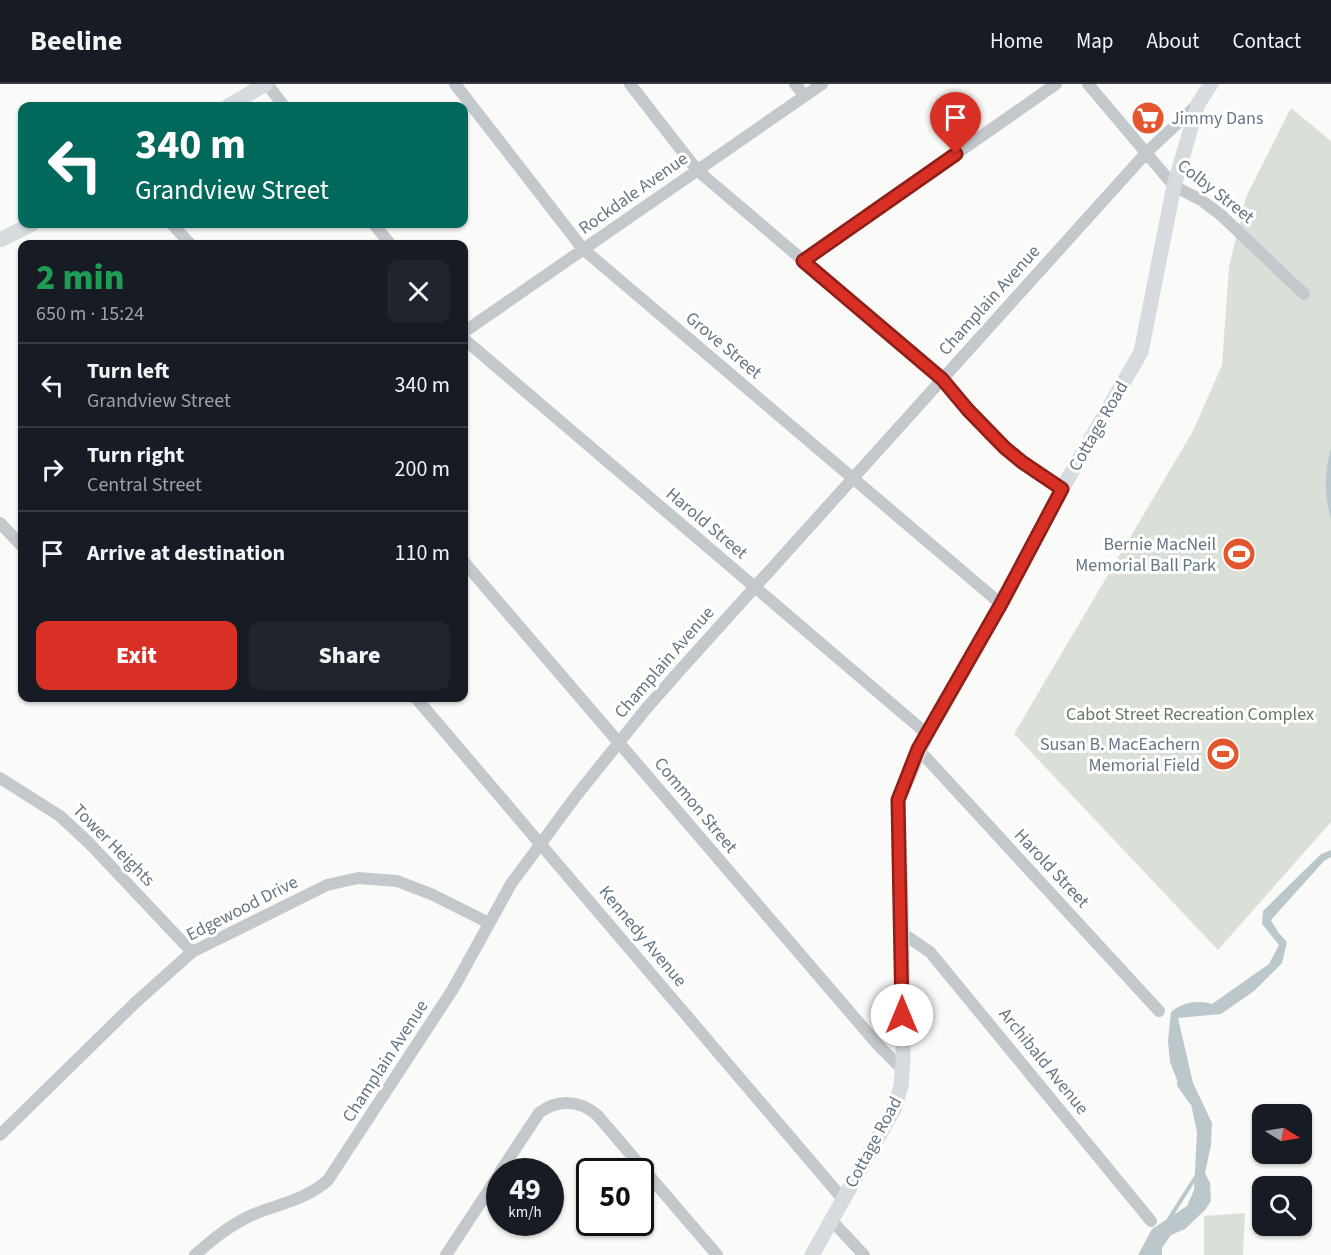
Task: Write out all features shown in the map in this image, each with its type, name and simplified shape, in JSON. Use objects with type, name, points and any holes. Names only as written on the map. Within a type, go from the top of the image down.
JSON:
[{"type":"main road","points":[[235,102],[267,84]]},
{"type":"main road","name":"Cottage Road","points":[[812,1255],[894,1109],[901,1086],[903,1069],[902,933],[898,800],[918,749],[1141,352],[1174,186],[1198,104],[1211,84]]},
{"type":"main road","points":[[0,240],[24,228]]},
{"type":"street","points":[[267,84],[281,102]]},
{"type":"street","name":"Grove Street","points":[[455,84],[583,249],[1001,604]]},
{"type":"street","points":[[630,84],[697,170],[942,379],[992,436],[1022,462],[1062,489]]},
{"type":"street","points":[[795,84],[805,96]]},
{"type":"street","name":"Rockdale Avenue","points":[[468,329],[822,84]]},
{"type":"street","points":[[803,261],[1056,84]]},
{"type":"street","name":"Colby Street","points":[[1088,84],[1174,186],[1221,214],[1304,294]]},
{"type":"street","name":"Champlain Avenue","points":[[195,1255],[223,1231],[235,1224],[309,1194],[328,1180],[453,989],[511,884],[540,843],[645,710],[754,586],[1147,152],[1198,104]]},
{"type":"street","points":[[176,228],[186,240]]},
{"type":"street","points":[[377,228],[387,240]]},
{"type":"street","name":"Harold Street","points":[[468,342],[927,734]]},
{"type":"street","points":[[0,523],[18,542]]},
{"type":"street","name":"Common Street","points":[[468,567],[878,1045],[903,1069]]},
{"type":"street","name":"Kennedy Avenue","points":[[419,702],[842,1198]]},
{"type":"street","name":"Harold Street","points":[[918,749],[1159,1011]]},
{"type":"street","name":"Tower Heights","points":[[0,778],[60,816],[89,843],[192,952]]},
{"type":"street","name":"Edgewood Drive","points":[[0,1135],[139,999],[192,952],[327,885],[358,878],[377,878],[404,883],[489,923]]},
{"type":"street","name":"Archibald Avenue","points":[[902,933],[930,952],[1151,1221]]},
{"type":"street","points":[[509,1158],[539,1113],[560,1103],[582,1105],[597,1115],[717,1255]]},
{"type":"street","points":[[446,1255],[486,1194]]},
{"type":"street","points":[[832,1221],[864,1255]]},
{"type":"green space","name":"Cabot Street Recreation Complex","points":[[1291,108],[1331,141],[1331,822],[1218,950],[1014,734],[1193,431],[1222,365],[1229,267],[1246,197]]},
{"type":"green space","points":[[1245,1213],[1243,1255],[1204,1255],[1204,1216]]},
{"type":"shaded area","points":[[1331,448],[1331,519],[1326,484]]},
{"type":"shaded area","points":[[1331,850],[1331,857],[1324,861],[1269,922],[1287,942],[1282,963],[1254,991],[1221,1014],[1178,1018],[1193,1083],[1212,1123],[1211,1145],[1205,1173],[1210,1183],[1211,1201],[1185,1229],[1171,1235],[1162,1248],[1162,1255],[1138,1255],[1152,1229],[1187,1206],[1194,1190],[1197,1132],[1190,1099],[1179,1085],[1170,1062],[1168,1041],[1171,1012],[1190,1003],[1212,1004],[1269,964],[1279,945],[1262,924],[1263,911],[1321,854]]},
{"type":"waterway","points":[[1267,918],[1276,932]]},
{"type":"waterway","points":[[1179,1081],[1179,1085],[1191,1102]]},
{"type":"waterway","points":[[1169,1219],[1197,1175]]},
{"type":"place","name":"Jimmy Dans","points":[[1148,118]]},
{"type":"place","name":"Bernie MacNeil Memorial Ball Park","points":[[1239,554]]},
{"type":"place","name":"Susan B. MacEachern Memorial Field","points":[[1223,754]]},
{"type":"route","points":[[902,1015],[898,800],[918,749],[1001,604],[1062,489],[1005,448],[955,396],[942,379],[803,261],[956,154]]}]
